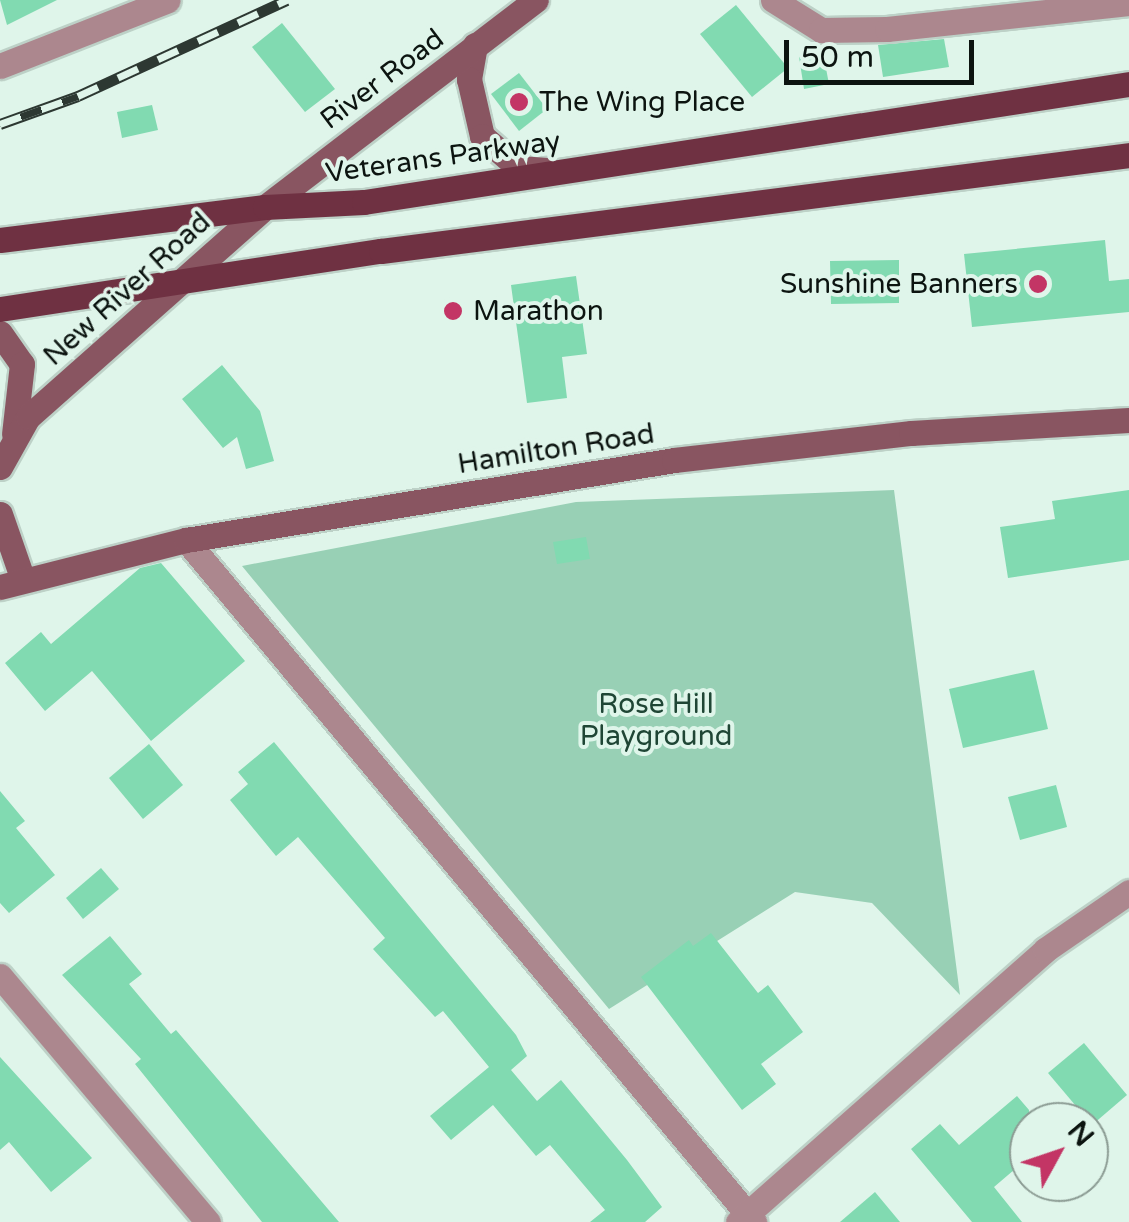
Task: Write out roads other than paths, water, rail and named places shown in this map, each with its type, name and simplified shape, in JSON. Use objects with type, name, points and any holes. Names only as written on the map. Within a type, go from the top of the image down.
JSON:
[{"type":"main road","name":"Veterans Parkway","points":[[0,240],[265,206],[364,202],[1129,84]]},
{"type":"main road","points":[[0,309],[176,287],[381,251],[1129,155]]},
{"type":"street","points":[[0,66],[168,0]]},
{"type":"street","name":"River Road","points":[[265,206],[536,0]]},
{"type":"street","points":[[772,0],[820,30],[886,29],[1129,3]]},
{"type":"street","points":[[475,46],[469,80],[482,136],[519,168],[564,171]]},
{"type":"street","name":"New River Road","points":[[6,449],[265,206]]},
{"type":"street","points":[[0,333],[22,364],[6,449]]},
{"type":"street","name":"Hamilton Road","points":[[12,584],[186,540],[674,460],[911,433],[1129,420]]},
{"type":"street","points":[[0,514],[12,584]]},
{"type":"street","points":[[186,540],[746,1220],[1044,950],[1129,892]]},
{"type":"street","points":[[0,976],[208,1222]]},
{"type":"railway","points":[[0,124],[78,96],[287,0]]},
{"type":"place","name":"The Wing Place","points":[[519,102]]},
{"type":"place","name":"Sunshine Banners","points":[[1038,284]]},
{"type":"place","name":"Marathon","points":[[453,311]]},
{"type":"park label","name":"Rose Hill Playground","points":[[656,720]]}]
